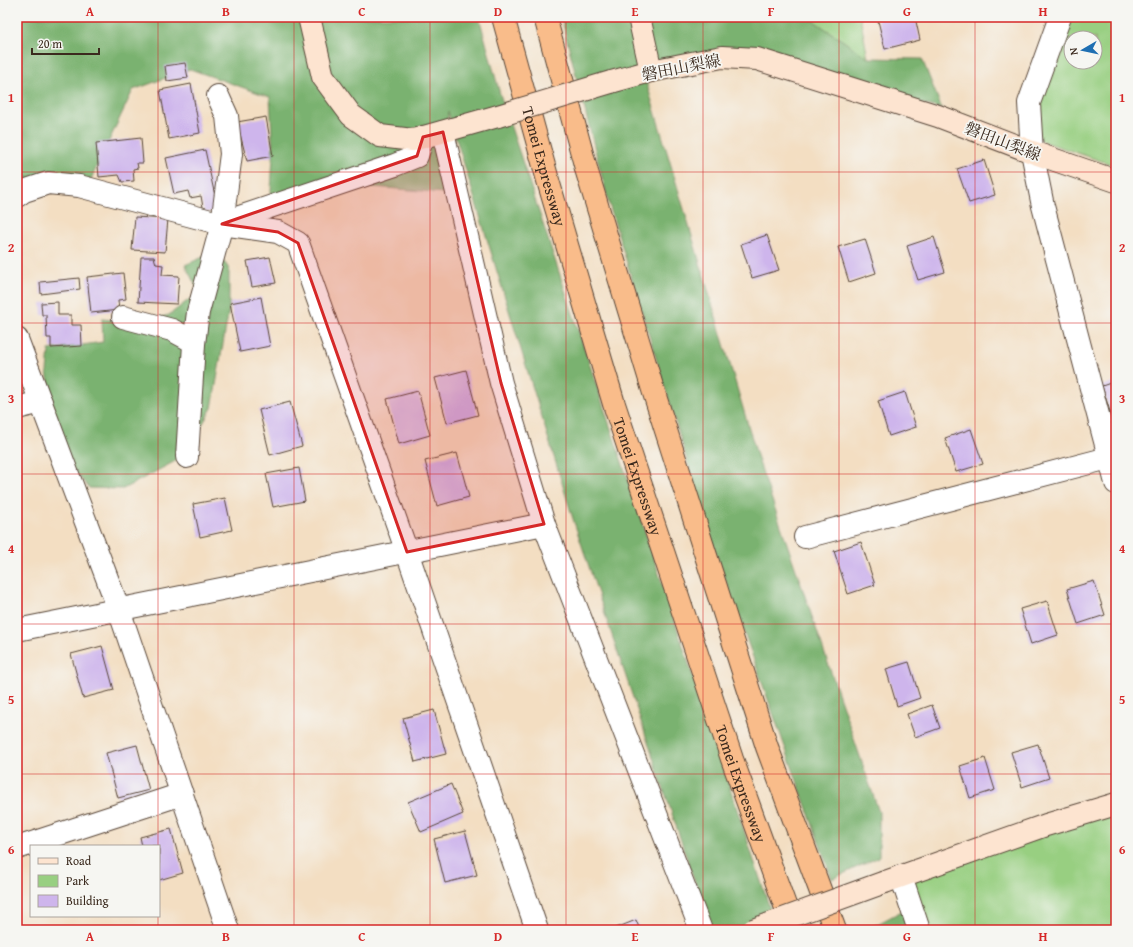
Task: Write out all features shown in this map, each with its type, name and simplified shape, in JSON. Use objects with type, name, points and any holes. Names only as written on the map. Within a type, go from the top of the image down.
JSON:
[{"type":"highway","name":"Tomei Expressway","points":[[503,17],[549,184],[614,404],[732,759],[794,930]]},
{"type":"highway","points":[[545,17],[587,172],[654,393],[767,747],[835,930]]},
{"type":"main road","name":"磐田山梨線","points":[[309,17],[323,77],[351,116],[380,136],[413,140],[651,71],[722,57],[757,59],[938,116],[1032,152],[1116,181]]},
{"type":"main road","points":[[639,17],[651,71]]},
{"type":"main road","points":[[753,930],[893,879],[1046,826],[1116,804]]},
{"type":"street","points":[[1060,17],[1029,103],[1032,152],[1043,206],[1113,457],[1116,483]]},
{"type":"street","points":[[187,457],[194,342],[198,312],[222,224],[231,154],[227,116],[218,96]]},
{"type":"street","points":[[222,224],[388,168],[418,156],[433,134]]},
{"type":"street","points":[[433,134],[501,383],[544,524],[701,930]]},
{"type":"street","points":[[17,196],[24,191],[48,183],[79,186],[222,224],[278,232],[298,243],[407,552],[537,930]]},
{"type":"street","points":[[124,317],[172,330],[194,342]]},
{"type":"street","points":[[17,339],[119,610],[228,930]]},
{"type":"street","points":[[17,408],[41,402]]},
{"type":"street","points":[[805,538],[1113,457]]},
{"type":"street","points":[[17,630],[544,524]]},
{"type":"street","points":[[17,848],[182,794]]},
{"type":"street","points":[[893,879],[919,930]]},
{"type":"highlighted area","points":[[443,132],[501,383],[544,524],[407,552],[298,243],[278,232],[222,224],[417,156],[423,137]]},
{"type":"green space","points":[[17,17],[479,17],[500,94],[777,930],[711,930],[574,522],[448,112],[444,193],[340,184],[270,208],[273,156],[270,97],[190,69],[133,90],[90,181],[17,191]]},
{"type":"green space","points":[[561,17],[808,17],[868,58],[922,59],[942,109],[762,60],[640,61],[759,462],[879,812],[879,857],[832,879],[713,545],[609,204]]},
{"type":"green space","points":[[808,17],[860,17],[868,58]]},
{"type":"green space","points":[[1067,17],[1116,17],[1116,166],[1039,140],[1031,98]]},
{"type":"green space","points":[[217,251],[229,269],[229,309],[212,408],[183,457],[123,489],[89,488],[62,457],[47,372],[49,350],[103,342],[102,319],[138,323],[169,315],[199,292],[185,265]]},
{"type":"green space","points":[[1116,808],[1116,930],[925,930],[911,906],[914,872]]},
{"type":"green space","points":[[911,906],[925,930],[868,930],[868,929]]},
{"type":"building","points":[[877,17],[915,17],[920,40],[885,49]]},
{"type":"building","points":[[185,63],[188,78],[167,81],[165,66]]},
{"type":"building","points":[[191,84],[200,133],[169,139],[160,90]]},
{"type":"building","points":[[266,117],[273,156],[247,161],[237,122]]},
{"type":"building","points":[[141,138],[143,163],[137,163],[138,168],[133,169],[134,181],[122,182],[119,175],[99,177],[96,143]]},
{"type":"building","points":[[205,150],[218,210],[204,213],[201,196],[190,198],[188,191],[174,194],[166,158]]},
{"type":"building","points":[[984,160],[995,195],[969,203],[957,169]]},
{"type":"building","points":[[135,217],[168,219],[165,252],[132,250]]},
{"type":"building","points":[[767,235],[779,270],[752,278],[741,244]]},
{"type":"building","points":[[934,237],[945,272],[918,280],[907,246]]},
{"type":"building","points":[[865,239],[876,273],[849,282],[838,247]]},
{"type":"building","points":[[141,257],[154,257],[156,264],[163,265],[162,275],[179,276],[177,304],[138,302]]},
{"type":"building","points":[[270,257],[276,283],[252,287],[247,261]]},
{"type":"building","points":[[123,273],[126,299],[118,300],[119,310],[91,313],[87,277]]},
{"type":"building","points":[[79,278],[80,289],[41,294],[40,282]]},
{"type":"building","points":[[261,297],[270,346],[240,352],[230,303]]},
{"type":"building","points":[[58,302],[58,315],[71,315],[71,325],[81,325],[82,346],[51,348],[51,338],[47,338],[46,315],[42,315],[41,303]]},
{"type":"building","points":[[466,370],[478,415],[447,423],[435,378]]},
{"type":"building","points":[[1116,381],[1116,420],[1113,421],[1102,386]]},
{"type":"building","points":[[418,391],[430,435],[399,444],[387,399]]},
{"type":"building","points":[[905,392],[916,427],[889,436],[878,401]]},
{"type":"building","points":[[290,402],[302,446],[270,455],[259,410]]},
{"type":"building","points":[[971,429],[983,464],[956,472],[945,438]]},
{"type":"building","points":[[457,453],[469,497],[437,506],[425,461]]},
{"type":"building","points":[[299,468],[305,501],[273,507],[266,474]]},
{"type":"building","points":[[225,498],[232,530],[200,537],[193,504]]},
{"type":"building","points":[[861,542],[875,585],[848,594],[834,551]]},
{"type":"building","points":[[1094,581],[1105,615],[1078,624],[1067,589]]},
{"type":"building","points":[[1047,601],[1058,635],[1031,644],[1020,609]]},
{"type":"building","points":[[102,646],[114,690],[83,698],[71,654]]},
{"type":"building","points":[[909,662],[920,698],[897,706],[886,669]]},
{"type":"building","points":[[932,705],[940,728],[915,737],[907,714]]},
{"type":"building","points":[[434,710],[446,754],[415,762],[403,718]]},
{"type":"building","points":[[1038,744],[1049,778],[1022,787],[1011,752]]},
{"type":"building","points":[[137,745],[149,790],[118,798],[106,753]]},
{"type":"building","points":[[985,758],[995,790],[970,798],[960,766]]},
{"type":"building","points":[[451,784],[463,814],[421,832],[408,802]]},
{"type":"building","points":[[171,829],[183,873],[160,880],[160,845],[142,845],[140,837]]},
{"type":"building","points":[[465,831],[477,875],[445,883],[434,839]]},
{"type":"building","points":[[636,920],[640,930],[617,930],[616,928]]}]
